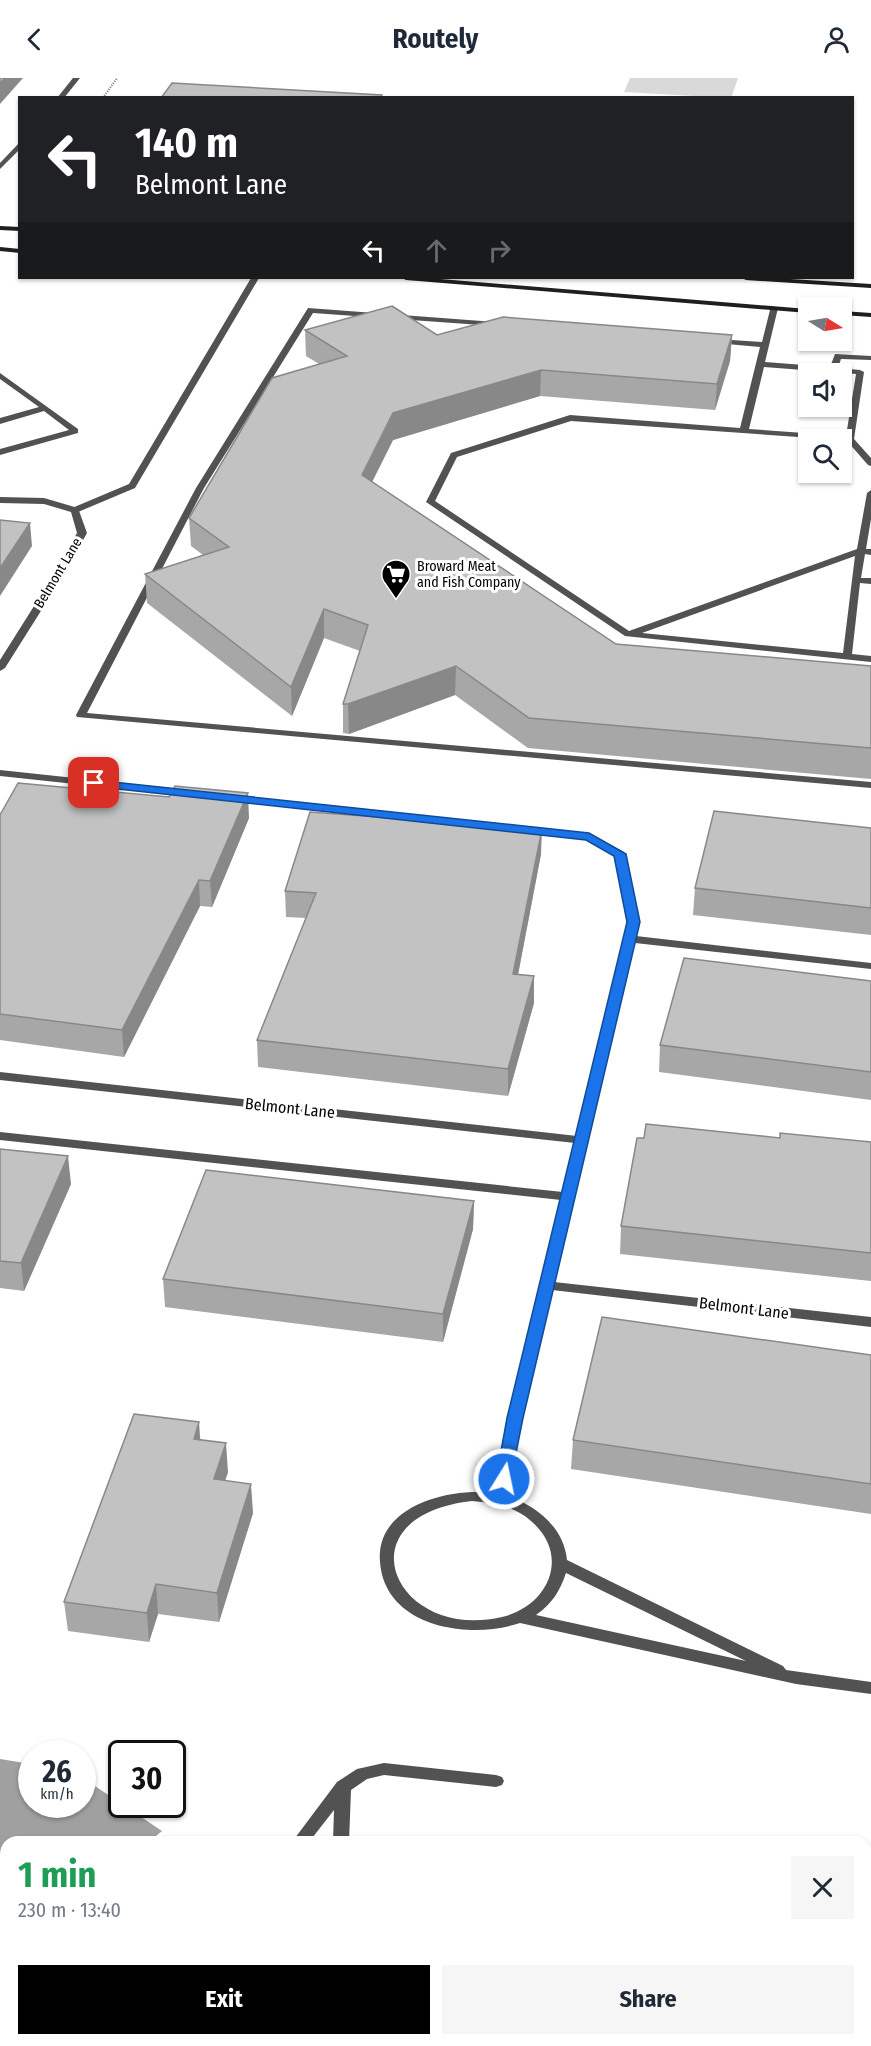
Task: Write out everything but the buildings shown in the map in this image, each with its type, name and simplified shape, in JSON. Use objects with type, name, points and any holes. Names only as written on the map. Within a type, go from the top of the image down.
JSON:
[{"type":"street","points":[[62,96],[76,78]]},
{"type":"street","points":[[0,167],[18,146]]},
{"type":"street","points":[[0,151],[13,151]]},
{"type":"street","points":[[0,228],[18,229]]},
{"type":"street","points":[[0,249],[18,250]]},
{"type":"street","points":[[0,500],[44,501],[75,510],[132,486],[254,279]]},
{"type":"street","points":[[418,279],[798,309]]},
{"type":"street","points":[[762,279],[871,286]]},
{"type":"street","points":[[744,430],[774,308]]},
{"type":"street","points":[[502,325],[311,310],[200,488],[81,715],[871,785]]},
{"type":"street","points":[[852,314],[871,315]]},
{"type":"street","points":[[705,340],[765,345]]},
{"type":"street","points":[[836,363],[838,356],[871,358]]},
{"type":"street","points":[[760,364],[798,367]]},
{"type":"street","points":[[852,371],[860,372],[852,429]]},
{"type":"street","points":[[0,375],[75,431],[0,452]]},
{"type":"street","points":[[0,421],[45,408]]},
{"type":"street","points":[[798,435],[570,418],[454,455],[430,502],[628,634],[871,659]]},
{"type":"street","points":[[852,442],[871,463]]},
{"type":"street","points":[[847,657],[856,580],[866,551],[871,493]]},
{"type":"street","name":"Belmont Lane","points":[[0,668],[58,576],[82,532],[75,510]]},
{"type":"street","points":[[628,634],[866,551]]},
{"type":"street","points":[[856,580],[871,581]]},
{"type":"street","points":[[0,773],[200,795]]},
{"type":"street","points":[[224,797],[483,825]]},
{"type":"street","points":[[500,1500],[515,1418],[634,922],[620,854],[589,837],[518,829]]},
{"type":"street","points":[[629,939],[871,966]]},
{"type":"street","name":"Belmont Lane","points":[[0,1076],[581,1140]]},
{"type":"street","points":[[0,1136],[567,1197]]},
{"type":"street","name":"Belmont Lane","points":[[546,1285],[871,1322]]},
{"type":"street","points":[[472,1496],[500,1500],[525,1509],[545,1524],[558,1543],[561,1564],[555,1585],[541,1603],[519,1617],[491,1625],[461,1626],[433,1619],[410,1606],[394,1587],[386,1566],[388,1545],[399,1525],[419,1510],[444,1500],[472,1496]]},
{"type":"street","points":[[561,1564],[796,1678]]},
{"type":"street","points":[[519,1617],[796,1678],[871,1688]]},
{"type":"street","points":[[305,1836],[343,1787],[363,1773],[384,1769],[496,1780]]},
{"type":"street","points":[[341,1836],[343,1787]]},
{"type":"path","points":[[104,96],[117,78]]},
{"type":"shaded area","points":[[630,78],[738,78],[732,96],[624,92]]},
{"type":"shaded area","points":[[0,1759],[18,1762],[18,1818],[96,1818],[96,1787],[108,1795],[108,1818],[143,1818],[162,1831],[156,1836],[0,1836]]},
{"type":"place","name":"Broward Meat and Fish Company","points":[[396,600]]},
{"type":"route","points":[[94,783],[589,837],[620,854],[634,922],[515,1418],[504,1479]]}]
